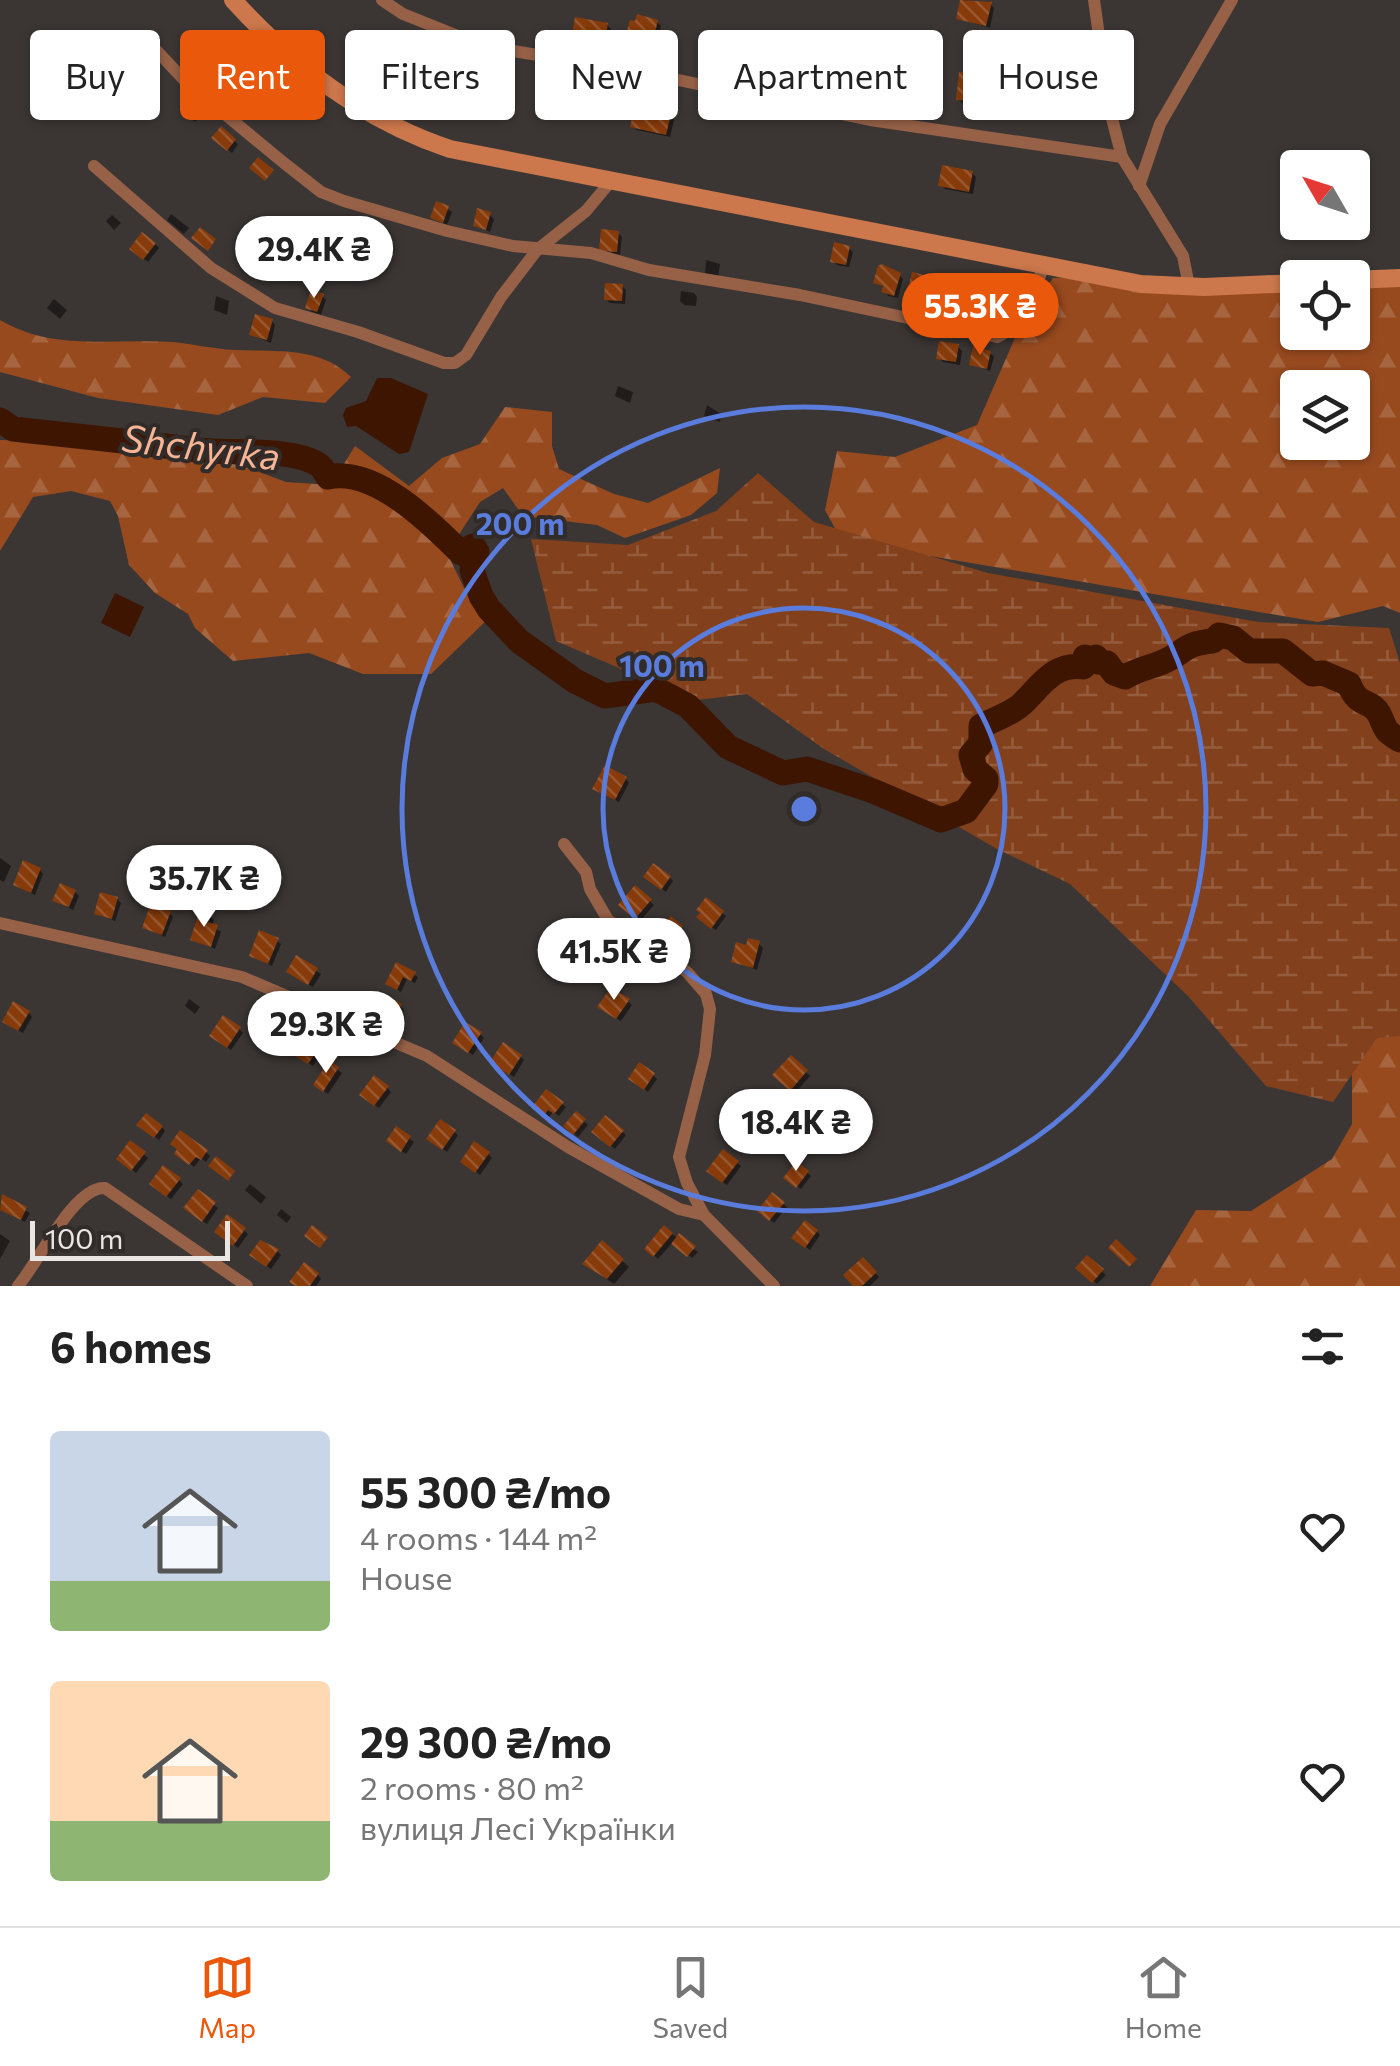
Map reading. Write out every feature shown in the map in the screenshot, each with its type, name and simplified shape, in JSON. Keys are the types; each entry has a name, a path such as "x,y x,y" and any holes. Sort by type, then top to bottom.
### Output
{"street":[{"path":"233,0 294,60 340,95 387,125 450,149 1141,284 1280,283"},
{"path":"382,0 419,22 483,46 635,71 870,120 1122,157"},
{"path":"1094,0 1106,91 1122,157 1183,256 1189,286"},
{"path":"1139,186 1160,124 1232,0"},
{"path":"160,54 198,92 321,192 448,232 536,250 591,253 649,270 800,295 997,337 1005,335 1016,321 1044,265"},
{"path":"94,166 211,268 275,308 444,363 455,363 466,355 501,296 536,250 586,211 612,180"},
{"path":"1370,279 1400,278"},
{"path":"564,844 586,872 590,890 608,920 687,972 706,994 710,1008 705,1055 679,1157 704,1215 774,1286"},
{"path":"0,923 242,977 328,1011 427,1056 568,1147 679,1209 704,1215"},
{"path":"18,1286 74,1207 94,1188 105,1188 247,1286"}],"green space":[{"path":"1053,278 1280,289 1280,350 1370,350 1370,285 1400,282 1400,613 1383,606 1318,622 842,541 825,510 837,451 895,457 977,425 1021,324"},
{"path":"0,320 20,330 63,340 173,342 311,355 351,377 325,403 263,397 218,415 98,398 0,372"},
{"path":"505,407 552,412 552,446 559,469 614,494 648,503 720,468 717,493 691,515 625,538 597,525 523,516 503,488 480,502 447,553 464,588 490,617 431,674 363,674 309,653 233,661 195,628 188,614 155,593 129,565 118,516 110,501 71,491 33,497 0,551 0,440 156,451 243,466 286,482 331,485 355,446 409,486 442,458 480,444"},
{"path":"758,473 814,522 988,573 1258,622 1389,628 1400,663 1400,1036 1377,1038 1333,1102 1266,1086 1188,996 1070,884 997,849 824,749 747,694 680,702 619,668 556,641 531,539 628,545 716,511"},
{"path":"1387,1028 1400,1031 1400,1286 1150,1286 1196,1210 1251,1211 1332,1159 1352,1124 1352,1062"}],"shaded area":[{"path":"377,378 391,378 428,394 409,452 399,454 356,426 347,427 343,415 346,408 366,401"},
{"path":"115,593 144,607 130,637 101,623"}],"building":[{"path":"960,0 992,2 986,26 956,19"},
{"path":"637,14 658,20 656,30 627,30 630,20 635,21"},
{"path":"575,17 608,23 607,30 573,30"},
{"path":"959,72 963,73 963,101 956,100"},
{"path":"632,120 670,120 666,135 630,127"},
{"path":"221,126 236,139 227,151 211,138"},
{"path":"258,157 274,170 265,181 249,168"},
{"path":"942,165 973,171 969,192 938,186"},
{"path":"436,201 449,206 443,223 430,218"},
{"path":"477,208 491,212 486,230 473,226"},
{"path":"200,227 216,239 208,251 191,238"},
{"path":"601,229 619,231 617,252 599,251"},
{"path":"142,232 156,243 143,260 129,249"},
{"path":"834,242 850,246 846,265 830,262"},
{"path":"882,264 901,273 894,296 881,292 883,286 873,283"},
{"path":"912,272 942,279 937,299 907,292"},
{"path":"605,283 623,284 622,301 604,300"},
{"path":"311,290 324,294 317,312 305,308"},
{"path":"255,314 273,319 267,340 249,335"},
{"path":"939,341 959,344 956,362 936,359"},
{"path":"973,346 991,351 987,369 969,365"},
{"path":"605,765 627,777 615,800 592,789"},
{"path":"23,860 41,868 31,893 13,885"},
{"path":"653,863 671,876 661,890 643,877"},
{"path":"60,883 76,890 69,907 52,901"},
{"path":"635,885 652,899 635,919 618,905"},
{"path":"100,892 118,897 112,919 94,914"},
{"path":"706,897 724,911 711,929 696,917 700,913 696,910"},
{"path":"151,903 171,911 162,935 142,928"},
{"path":"200,910 211,914 208,922 218,925 211,947 190,940"},
{"path":"671,916 683,926 666,947 654,937"},
{"path":"259,930 279,938 268,964 249,956"},
{"path":"748,938 760,941 753,968 731,962 736,942 746,945"},
{"path":"296,955 318,968 308,985 286,972"},
{"path":"396,962 416,972 411,981 403,977 397,990 385,984"},
{"path":"611,987 630,999 616,1019 597,1007"},
{"path":"386,995 402,1004 392,1021 376,1012"},
{"path":"13,1001 30,1011 18,1031 2,1022"},
{"path":"275,1014 292,1025 276,1048 260,1037"},
{"path":"223,1015 241,1027 227,1048 209,1036"},
{"path":"465,1022 482,1032 468,1053 452,1043"},
{"path":"305,1035 321,1045 308,1064 292,1054"},
{"path":"503,1042 522,1055 509,1075 490,1062"},
{"path":"791,1055 808,1070 790,1091 772,1075"},
{"path":"329,1060 339,1067 323,1092 313,1085"},
{"path":"639,1062 655,1073 644,1090 628,1079"},
{"path":"374,1075 389,1086 374,1106 359,1095"},
{"path":"546,1089 564,1102 554,1114 548,1110 544,1116 532,1107"},
{"path":"576,1111 586,1119 573,1135 563,1126"},
{"path":"146,1113 163,1126 154,1138 136,1125"},
{"path":"605,1115 624,1130 610,1147 591,1132"},
{"path":"440,1119 456,1130 442,1150 426,1139"},
{"path":"396,1126 411,1136 401,1152 386,1141"},
{"path":"180,1130 208,1150 201,1160 196,1157 189,1165 174,1154 177,1149 170,1144"},
{"path":"130,1140 146,1152 131,1171 116,1159"},
{"path":"474,1141 490,1152 475,1173 460,1162"},
{"path":"723,1149 739,1161 722,1183 706,1171"},
{"path":"216,1156 235,1171 228,1181 208,1166"},
{"path":"796,1161 809,1171 796,1188 783,1178"},
{"path":"163,1165 181,1178 166,1197 149,1184"},
{"path":"198,1189 216,1202 202,1222 183,1208"},
{"path":"772,1192 785,1202 769,1221 757,1211"},
{"path":"2,1194 27,1207 21,1220 0,1210"},
{"path":"227,1214 246,1228 233,1246 214,1232"},
{"path":"805,1220 818,1230 805,1248 791,1238"},
{"path":"312,1225 328,1237 320,1248 304,1236"},
{"path":"664,1225 673,1233 653,1257 644,1249"},
{"path":"679,1233 696,1246 687,1257 671,1244"},
{"path":"1116,1239 1137,1259 1129,1267 1108,1248"},
{"path":"260,1240 279,1249 266,1267 249,1255"},
{"path":"602,1240 624,1259 607,1279 582,1264"},
{"path":"1087,1255 1104,1269 1092,1283 1075,1268"},
{"path":"863,1257 877,1272 862,1286 853,1286 843,1275"},
{"path":"304,1262 319,1273 310,1286 295,1286 289,1282"}],"waterway":[{"name":"Shchyrka","path":"0,420 13,429 198,450 294,456 319,465 328,477 364,480 401,500 461,553 473,546 477,552 472,570 489,609 519,641 575,681 605,696 656,689 688,706 728,747 783,773 807,769 941,820 966,811 986,784 971,755 981,743 981,726 1020,706 1057,672 1083,667 1085,657 1096,657 1125,677 1189,646 1213,641 1219,635 1233,638 1249,651 1283,651 1312,674 1323,673 1349,684 1356,697 1376,709 1388,732 1400,740"}]}
